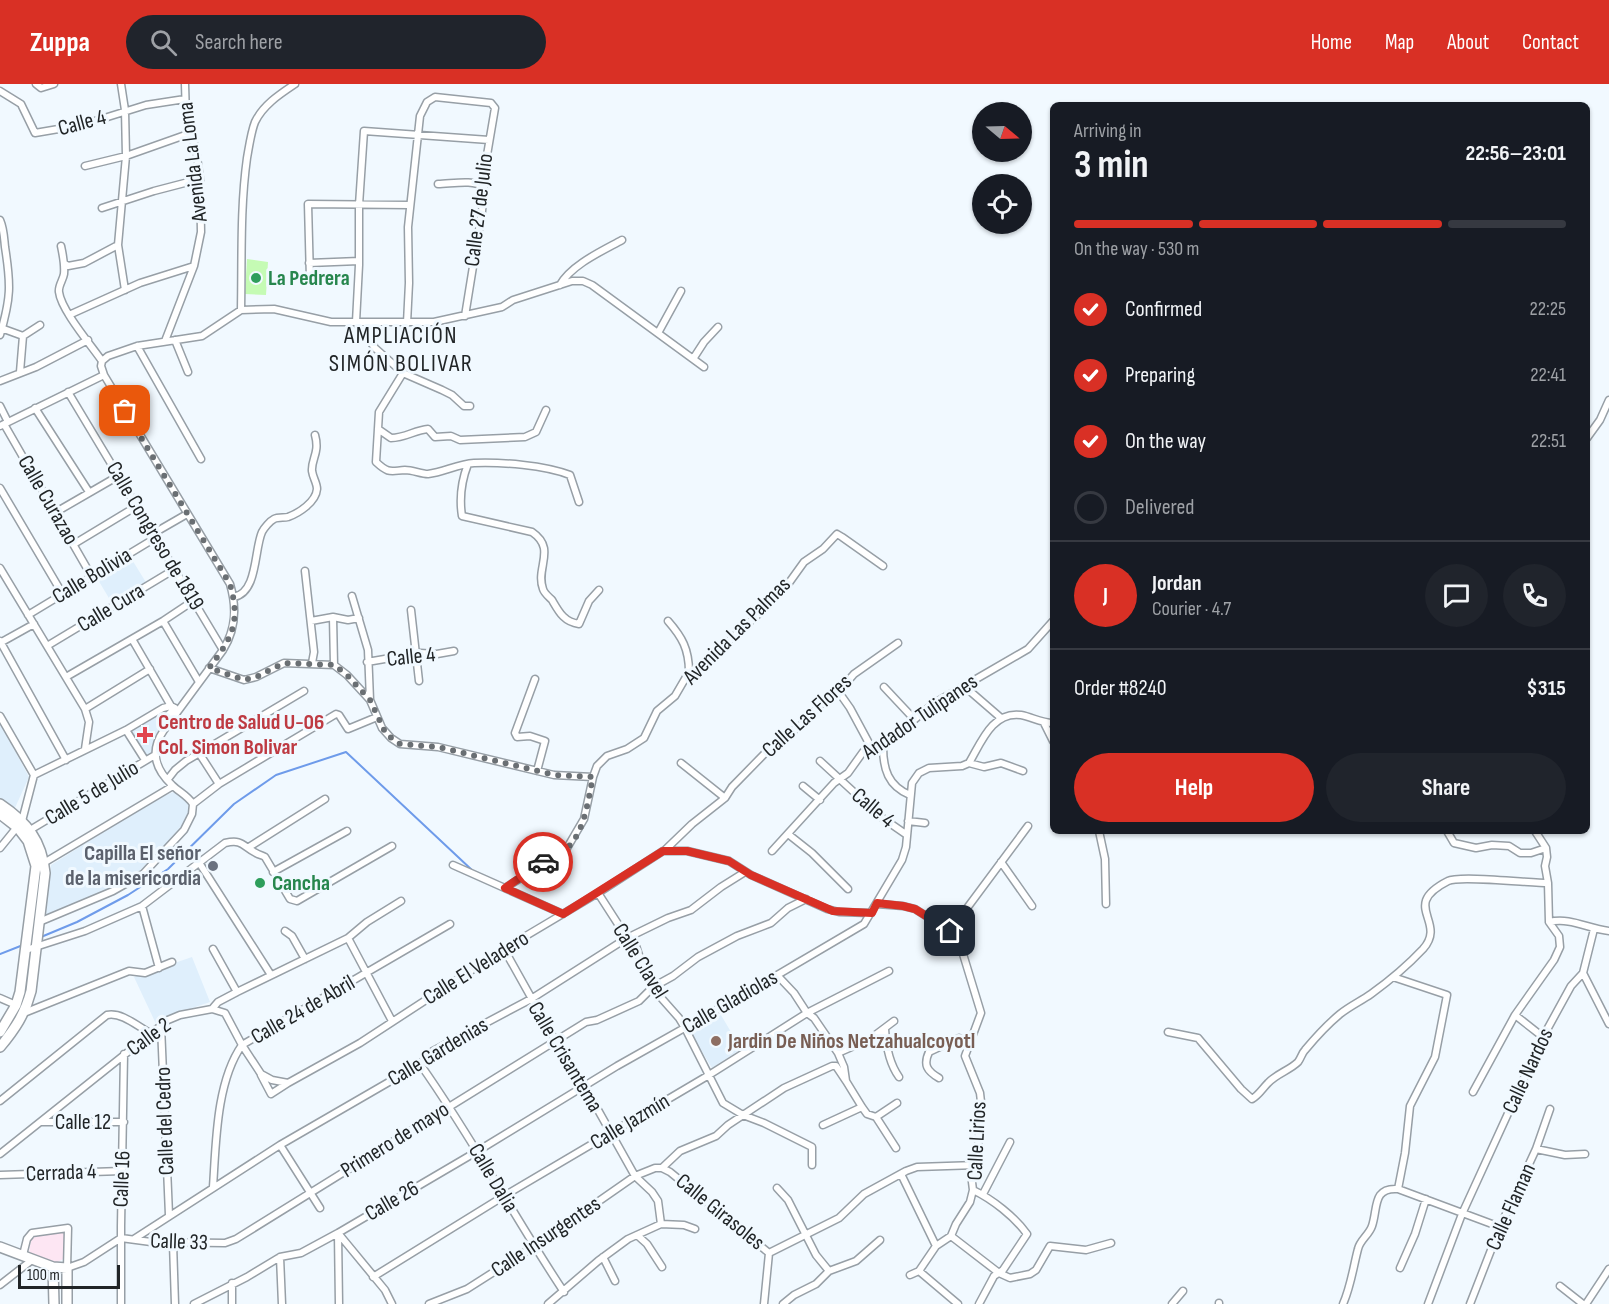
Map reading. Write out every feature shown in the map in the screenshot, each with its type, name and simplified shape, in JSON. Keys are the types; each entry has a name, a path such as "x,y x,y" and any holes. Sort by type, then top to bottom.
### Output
{"main road":[{"path":"0,804 20,824 45,873 40,922 16,1005 0,1032"},
{"path":"0,814 30,830 43,855 30,925 31,991 19,1024 0,1047"},
{"path":"0,1246 54,1267 67,1268 68,1304"},
{"path":"54,1267 54,1304"}],"street":[{"path":"38,86 54,84"},
{"path":"121,84 125,110 126,156 118,245 125,290"},
{"name":"Avenida La Loma","path":"165,341 194,266 201,232 200,179 196,150 186,116 184,84"},
{"path":"241,310 244,180 249,147 255,122 267,105 295,84"},
{"name":"Calle 4","path":"0,91 21,104 35,133 69,129 75,124 82,125 125,110 185,99"},
{"name":"Calle 27 de Julio","path":"417,136 420,116 427,102 435,97 494,105 482,211 465,316"},
{"path":"470,406 464,406 452,395 403,373 375,348 356,322 359,205 364,132 489,140"},
{"path":"85,166 126,156 191,133"},
{"path":"407,323 410,283 408,227 417,136"},
{"path":"102,208 200,179"},
{"path":"438,184 475,183 483,187"},
{"path":"310,279 308,204 410,205"},
{"path":"0,220 4,231 10,292 1,330 23,336 40,325"},
{"path":"560,285 574,268 622,240"},
{"path":"65,264 68,266 84,263 118,245"},
{"path":"30,925 113,891 143,874 183,830 192,814 193,804 181,790 173,786 158,765 154,755 158,739 175,708 199,682 223,650 231,637 234,624 234,597 230,584 104,375 102,360 69,315 59,293 65,264 62,246"},
{"path":"309,263 359,261"},
{"path":"69,315 140,283 194,266"},
{"path":"102,360 137,346 202,336 241,310 273,309 331,322 434,322 502,307 513,300 572,281 583,281 592,285 704,367"},
{"path":"658,333 681,291"},
{"path":"693,359 718,327"},
{"path":"20,372 23,336"},
{"path":"0,381 36,367 88,340"},
{"path":"175,340 188,372"},
{"path":"137,346 201,459"},
{"path":"403,373 379,412 376,462 390,472 406,470 427,474 468,464 519,466 561,471 570,475 579,502"},
{"path":"0,406 4,424 104,375"},
{"name":"Calle Congreso de 1819","path":"68,392 223,650"},
{"path":"1590,434 1600,420 1609,400"},
{"path":"35,408 89,492"},
{"path":"378,429 391,438 403,437 420,429 428,429 435,437 451,436 460,440 525,437 536,432 546,410"},
{"name":"Calle Curazao","path":"4,424 92,577"},
{"path":"234,597 240,596 248,586 256,562 262,531 272,519 289,517 313,500 317,486 312,471 318,445 315,435"},
{"path":"468,464 461,489 462,516 532,532 541,538 545,560 543,589 560,615 579,624 588,601 600,590"},
{"path":"56,512 120,476"},
{"path":"0,488 62,593"},
{"path":"74,544 137,506"},
{"name":"Calle Bolivia","path":"28,615 92,577 187,514"},
{"name":"Avenida Las Palmas","path":"593,777 597,766 607,756 627,749 644,738 657,711 675,696 689,672 699,668 764,609 786,587 804,562 823,549 837,534 883,566"},
{"path":"0,568 85,709 89,722 85,749"},
{"name":"Calle Cura","path":"47,646 175,569"},
{"path":"305,570 314,652 312,663"},
{"path":"352,596 368,650 370,700 386,734 400,744 438,747 537,771 573,777 593,777 584,819 572,842 567,848 505,888"},
{"path":"66,678 194,601"},
{"path":"411,610 419,681"},
{"path":"310,621 333,617 348,620 358,618"},
{"path":"333,617 334,665"},
{"path":"163,621 199,682"},
{"path":"668,621 682,638 689,662 689,672"},
{"name":"Calle Bolivia","path":"0,642 34,624"},
{"name":"Andador Tulipanes","path":"772,851 848,773 863,752 871,747 883,746 933,704 1028,649 1050,624"},
{"path":"132,639 175,708"},
{"path":"0,642 66,760"},
{"name":"Calle Las Flores","path":"725,798 732,787 774,744 800,726 854,674 898,643"},
{"name":"Calle 4","path":"367,662 454,651"},
{"path":"209,668 244,680 256,677 284,663 334,665 347,675 370,700"},
{"path":"85,709 150,669"},
{"path":"535,679 515,736 530,736 545,741 537,771"},
{"path":"964,686 1001,717"},
{"path":"884,687 914,720"},
{"path":"168,779 175,770 199,753 304,691"},
{"path":"838,691 871,747"},
{"path":"34,775 126,730 164,708 175,708"},
{"path":"193,804 219,784 338,714 348,729 377,717"},
{"path":"969,763 980,740 1001,717 1019,715 1050,723"},
{"path":"0,716 34,775 20,824"},
{"path":"1044,723 1050,735"},
{"path":"126,730 145,760"},
{"path":"883,746 883,759 889,778 898,790 910,795"},
{"path":"199,753 219,784"},
{"name":"Calle 5 de Julio","path":"30,830 154,755"},
{"name":"Calle 4","path":"820,761 881,818 907,835"},
{"path":"681,763 725,798"},
{"path":"663,851 706,854 729,861 745,872 833,911 872,913 902,860 912,783 919,773 929,768 962,766 969,763 984,767 1001,763 1023,771"},
{"path":"40,865 173,786"},
{"path":"803,786 820,800"},
{"name":"Calle El Veladero","path":"261,1074 271,1094 327,1063 504,949 663,851 725,798"},
{"path":"249,847 325,800"},
{"path":"908,820 925,824"},
{"name":"Calle 5 de Julio","path":"0,848 20,824"},
{"path":"877,903 915,909 950,931 1028,826"},
{"path":"273,872 347,831"},
{"path":"788,834 812,853 848,889"},
{"path":"1100,834 1105,859 1106,904"},
{"path":"1449,834 1454,843 1476,848 1501,844 1520,853 1531,853 1546,848"},
{"path":"1473,1092 1515,1015 1554,960 1560,947 1559,936 1550,922 1545,866 1546,848 1537,834"},
{"path":"31,949 85,931 142,906 225,843 234,841 265,857 293,901 297,901 392,846"},
{"path":"1001,862 1032,906"},
{"path":"200,864 271,975"},
{"path":"453,865 563,914"},
{"name":"Calle Gardenias","path":"133,1240 280,1145 420,1064 433,1051 531,999 627,938 690,910 745,872"},
{"path":"1168,1032 1198,1038 1252,1099 1268,1082 1297,1062 1304,1051 1338,1016 1393,977 1424,948 1428,941 1430,921 1425,902 1427,894 1450,879 1548,883"},
{"name":"Calle Clavel","path":"598,893 627,938 636,946 645,974 653,987 685,1028 723,1103 743,1115 812,1147 812,1165"},
{"path":"555,1042 586,1022 597,1020 639,1001 653,987 673,976 698,957 737,936 771,923 788,908 806,899"},
{"name":"Calle 2","path":"0,1154 168,1020 212,1010 218,1002 348,938 367,922 401,901"},
{"path":"142,906 159,968"},
{"name":"Calle Gladiolas","path":"584,1085 864,924 872,913"},
{"name":"Calle Lirios","path":"961,917 965,962 981,1013 965,1056 980,1093 981,1102 973,1190 983,1194 1022,1226 1027,1234 999,1273"},
{"path":"1550,922 1569,920 1594,930 1609,931"},
{"name":"Calle 24 de Abril","path":"213,1187 222,1099 232,1063 242,1046 450,924"},
{"name":"Calle Nardos","path":"1428,1304 1462,1214 1544,1037 1570,987 1583,973 1594,930"},
{"path":"285,931 292,936 305,959"},
{"path":"348,938 392,1021"},
{"path":"213,949 237,992"},
{"name":"Calle Crisantema","path":"504,949 555,1042 584,1085 635,1176 658,1201 661,1224"},
{"path":"24,1013 129,971 145,973 172,962"},
{"name":"Calle Jazmín","path":"373,1277 504,1196 709,1075 807,1013 889,971"},
{"path":"1583,973 1609,1023"},
{"path":"777,975 794,993 807,1013 814,1018 838,1053 844,1067 846,1081"},
{"path":"1393,977 1447,995 1435,1057 1410,1106 1398,1190"},
{"path":"0,998 16,1005"},
{"path":"212,1010 225,1013 242,1046 261,1074 272,1080 288,1083"},
{"path":"0,1101 107,1015 120,1016 150,1033"},
{"path":"1515,1015 1544,1037"},
{"path":"838,1053 870,1039 894,1021"},
{"name":"Calle del Cedro","path":"161,1026 169,1215"},
{"path":"885,1029 889,1056 899,1077"},
{"path":"939,1078 928,1071 926,1065 930,1052 954,1039 962,1038 969,1042"},
{"name":"Primero de mayo","path":"236,1239 555,1042"},
{"name":"Calle 16","path":"122,1304 124,1054"},
{"name":"Calle Dalia","path":"420,1064 450,1106 534,1247 564,1292"},
{"path":"662,1168 680,1151 716,1136 784,1088 832,1066 836,1066 867,1114 876,1117 896,1148"},
{"name":"Calle 26","path":"194,1304 280,1257 301,1253 338,1233 584,1085"},
{"path":"876,1117 897,1103"},
{"path":"823,1125 862,1107"},
{"name":"Calle Flaman","path":"1470,1304 1500,1227 1536,1149 1550,1109"},
{"name":"Calle 12","path":"41,1122 124,1122"},
{"path":"983,1194 1010,1142"},
{"path":"280,1145 320,1208"},
{"path":"1536,1149 1565,1155 1585,1154"},
{"path":"936,1246 901,1174 917,1167 977,1165"},
{"name":"Calle Insurgentes","path":"429,1304 467,1289 534,1247 635,1176 655,1168 662,1168"},
{"name":"Calle Girasoles","path":"662,1168 670,1172 769,1253 839,1218 864,1194 901,1174"},
{"name":"Cerrada 4","path":"0,1174 122,1171"},
{"path":"777,1188 788,1200 816,1255 829,1271"},
{"path":"910,1275 919,1271 936,1246 951,1236 970,1202 973,1190"},
{"path":"1343,1304 1358,1248 1372,1226 1379,1196 1387,1190 1398,1190 1426,1199 1500,1227"},
{"path":"1400,1268 1415,1234 1426,1199"},
{"path":"548,1304 628,1239 661,1224 684,1225 695,1229"},
{"path":"0,1286 27,1258 27,1239 32,1233 68,1228 67,1268 84,1262 121,1238"},
{"path":"338,1233 385,1290 392,1304"},
{"path":"338,1233 339,1304"},
{"path":"636,1235 647,1244 662,1267"},
{"path":"951,1236 999,1273 1010,1278 1030,1274 1036,1269 1050,1246 1086,1250 1111,1243"},
{"name":"Calle 33","path":"121,1238 173,1243 225,1243 236,1239"},
{"path":"783,1304 794,1295 816,1284 829,1271 856,1261 880,1239"},
{"path":"173,1243 175,1304"},
{"path":"764,1304 769,1253"},
{"path":"280,1257 282,1304"},
{"path":"603,1257 615,1281"},
{"path":"1560,1286 1585,1304 1609,1269"},
{"path":"919,1271 958,1304"},
{"path":"979,1304 994,1276 999,1273"},
{"path":"232,1283 232,1304"},
{"path":"1172,1304 1183,1291"}],"shaded area":[{"path":"131,558 147,584 113,605 97,578"},
{"name":"Centro de Salud U-06 Col. Simon Bolivar","path":"162,712 165,718 154,754 146,759 129,732"},
{"path":"0,723 29,777 14,810 0,800"},
{"path":"174,792 185,798 190,809 185,822 165,846 137,873 121,884 46,916 51,865 156,799"},
{"path":"192,957 210,1002 166,1017 157,1026 134,977"},
{"name":"Jardin De Niños Netzahualcoyotl","path":"721,1015 741,1049 712,1068 690,1032"},
{"path":"66,1232 65,1258 52,1265 29,1253 31,1239 35,1235"}],"green space":[{"name":"La Pedrera","path":"247,259 268,262 266,295 245,294"}],"waterway":[{"path":"41,937 77,922 128,895 168,869 234,804 276,775 346,752 473,871"},
{"path":"0,954 23,945"}],"way so far":[{"path":"125,411 230,584 234,597 234,624 231,637 209,668 244,680 256,677 284,663 334,665 347,675 370,700 386,734 400,744 438,747 555,775 593,777 584,819 572,842 567,848 543,862"}],"place":[{"name":"La Pedrera","path":"256,278"},
{"name":"Centro de Salud U-06 Col. Simon Bolivar","path":"145,735"},
{"name":"Capilla El señor de la misericordia","path":"213,866"},
{"name":"Cancha","path":"260,883"},
{"name":"Jardin De Niños Netzahualcoyotl","path":"716,1041"}],"district":[{"name":"AMPLIACIÓN SIMÓN BOLIVAR","path":"401,349"}],"route":[{"path":"543,862 505,888 563,914 663,851 687,851 729,861 751,875 833,911 872,913 877,903 903,906 915,909 950,931"}]}
